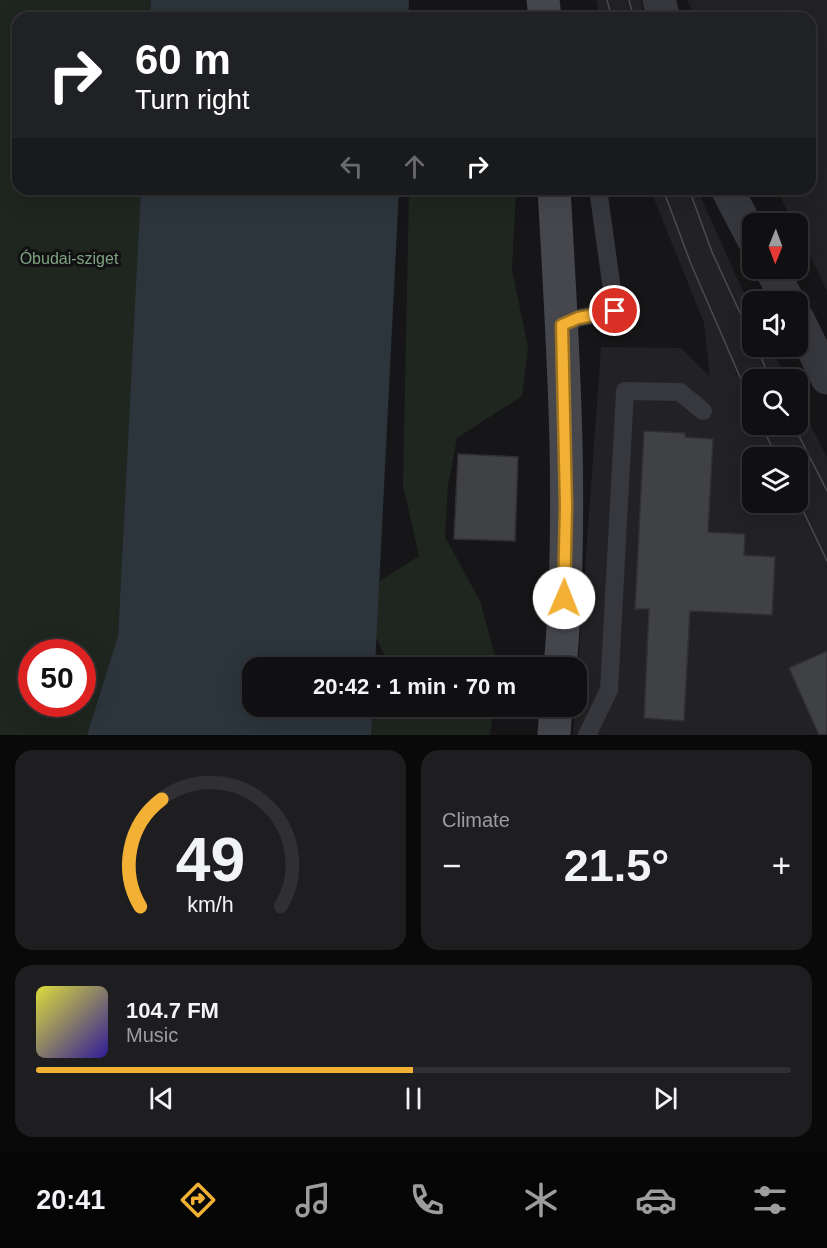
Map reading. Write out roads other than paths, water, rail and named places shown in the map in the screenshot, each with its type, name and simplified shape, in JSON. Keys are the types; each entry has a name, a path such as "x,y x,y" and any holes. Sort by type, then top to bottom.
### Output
{"main road":[{"path":"554,195 562,325 566,505 564,621 561,657"},
{"path":"554,735 555,717"}],"street":[{"path":"730,195 742,218"},
{"path":"808,339 827,378"}],"lane":[{"path":"562,325 578,318 615,311 599,195"},
{"path":"587,735 609,690 625,391 680,392 703,411"}],"tram line":[{"path":"607,0 610,12"},
{"path":"629,0 632,12"},
{"path":"665,195 691,264 742,382"},
{"path":"691,195 712,252 742,317"},
{"path":"761,357 766,369"},
{"path":"766,435 772,447"},
{"path":"799,435 827,491"},
{"path":"804,513 827,561"}],"park label":[{"name":"Óbudai-sziget","path":"69,258"}]}
